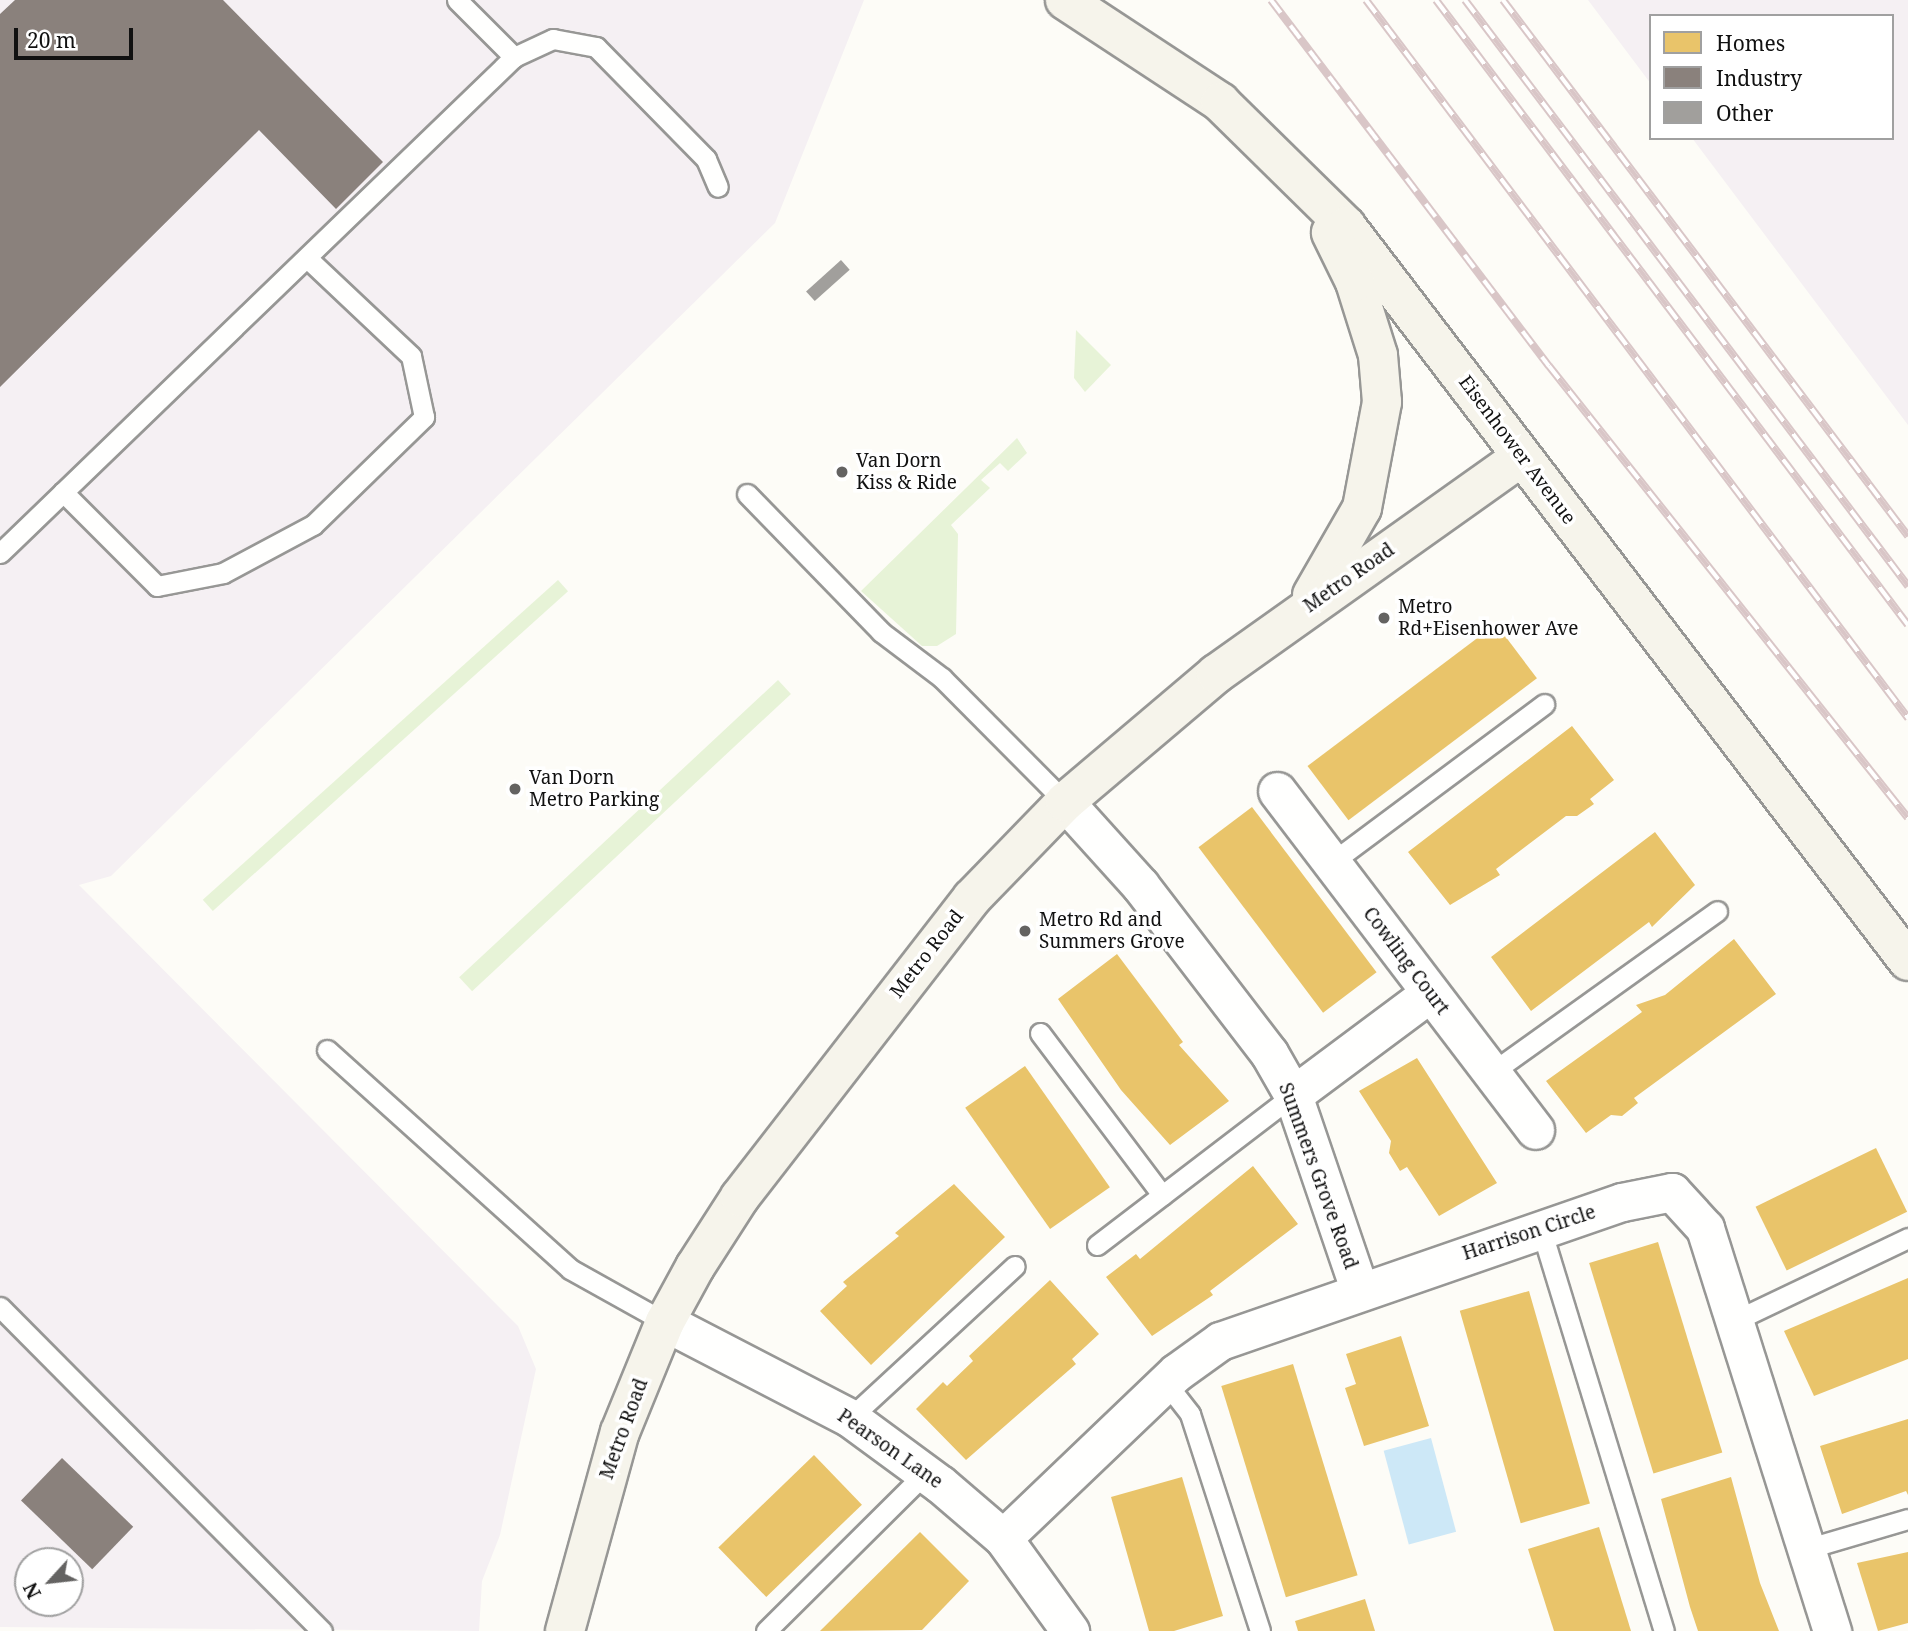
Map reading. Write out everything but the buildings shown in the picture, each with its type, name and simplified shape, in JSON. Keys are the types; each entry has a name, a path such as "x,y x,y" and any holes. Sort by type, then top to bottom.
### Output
{"main road":[{"name":"Eisenhower Avenue","path":"1065,0 1220,102 1306,180 1908,961"},
{"path":"1301,612 1362,508 1382,402 1378,355 1355,282 1306,180"},
{"name":"Metro Road","path":"565,1631 620,1432 665,1322 740,1197 972,898 1065,802 1301,612 1521,457"}],"street":[{"name":"Cowling Court","path":"1277,791 1535,1130"},
{"name":"Summers Grove Road","path":"1065,802 1140,885 1269,1053 1293,1095 1359,1289"},
{"path":"1293,1095 1430,993"},
{"name":"Harrison Circle","path":"1003,1538 1166,1383 1220,1341 1359,1289 1541,1229 1672,1192 1689,1203 1705,1228 1832,1631"},
{"name":"Pearson Lane","path":"665,1322 850,1418 925,1473 1003,1538 1070,1631"}],"lane":[{"path":"457,0 514,57"},
{"path":"0,553 514,57 553,38 596,47 706,159 718,187"},
{"path":"63,492 157,586 223,573 313,525 424,416 411,356 307,258"},
{"path":"747,494 881,632 942,678 1065,802"},
{"path":"1331,863 1544,704"},
{"path":"1491,1073 1717,911"},
{"path":"1040,1033 1162,1195"},
{"path":"327,1050 570,1269 665,1322"},
{"path":"1097,1245 1293,1095"},
{"path":"1541,1229 1664,1631"},
{"path":"1734,1321 1908,1238"},
{"path":"850,1418 1015,1266"},
{"path":"0,1307 323,1631"},
{"path":"1166,1383 1190,1414 1260,1631"},
{"path":"766,1631 925,1473"},
{"path":"1807,1549 1908,1519"}],"shaded area":[{"path":"0,0 864,0 775,223 111,876 79,885 518,1326 536,1369 500,1535 482,1581 479,1631 0,1627"},
{"path":"1588,0 1908,0 1908,425 1694,140 1894,140 1894,14 1649,14 1649,81"}],"green space":[{"path":"1076,330 1111,365 1085,392 1074,378"},
{"path":"1017,438 1027,453 1008,471 1000,463 981,480 990,488 951,525 958,534 956,634 937,646 922,646 861,591"},
{"path":"558,580 568,591 213,911 203,900"},
{"path":"778,680 791,694 472,991 459,977"}],"water":[{"path":"1431,1438 1456,1532 1409,1544 1384,1451"}],"railway":[{"path":"1271,0 1549,366 1908,818"},
{"path":"1366,0 1908,718"},
{"path":"1436,0 1908,625"},
{"path":"1465,0 1908,586"},
{"path":"1503,0 1908,536"}],"place":[{"name":"Van Dorn Kiss & Ride","path":"842,472"},
{"name":"Metro Rd+Eisenhower Ave","path":"1384,618"},
{"name":"Van Dorn Metro Parking","path":"515,789"},
{"name":"Metro Rd and Summers Grove","path":"1025,931"}]}
